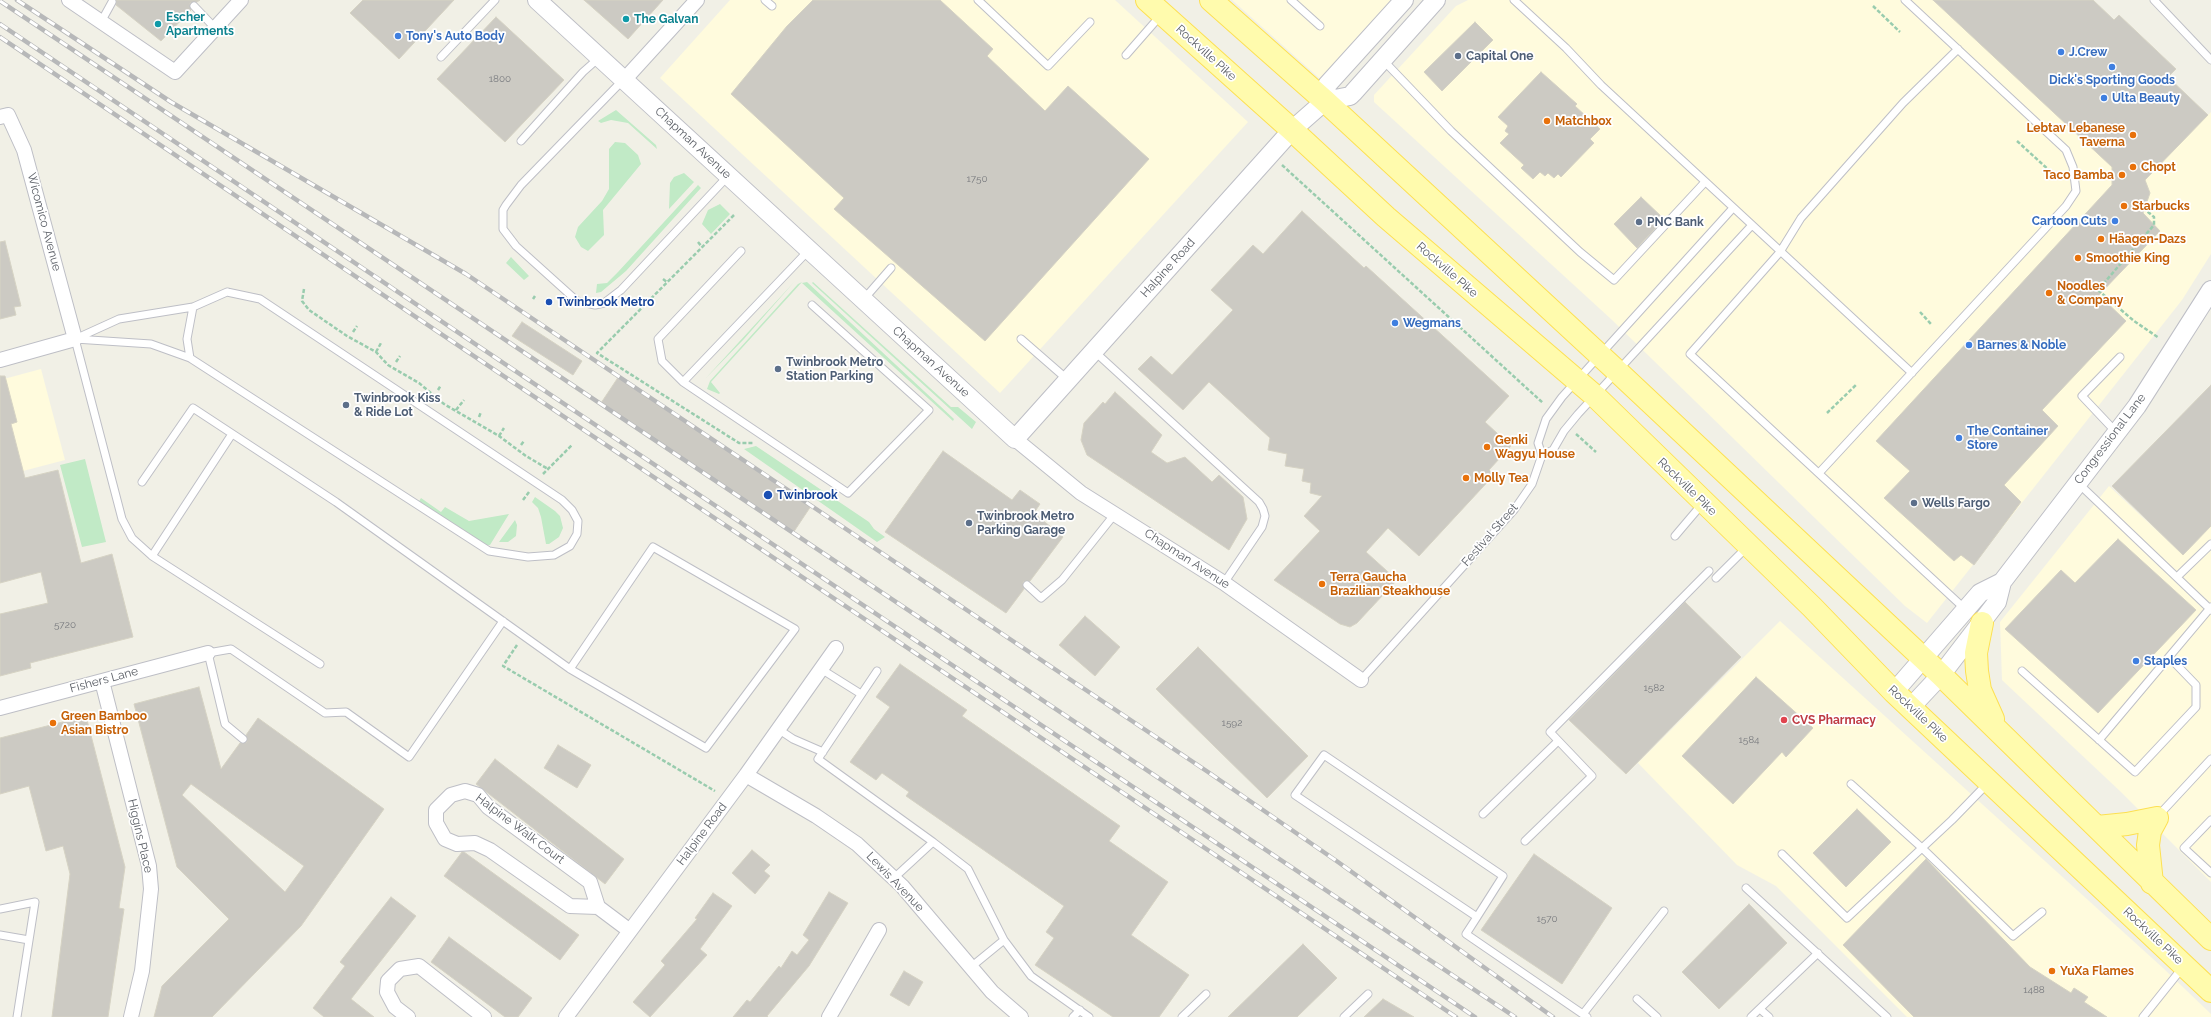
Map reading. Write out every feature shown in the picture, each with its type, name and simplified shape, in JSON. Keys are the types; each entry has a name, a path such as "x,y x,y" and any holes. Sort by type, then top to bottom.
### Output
{"main road":[{"path":"1211,0 1325,101 1600,355 1924,659 2211,939"},
{"name":"Rockville Pike","path":"1155,7 1386,217 1595,396 1812,607 1894,692 2211,991"},
{"path":"1974,617 1977,671 1980,690 2000,733"},
{"path":"2097,827 2127,824 2157,818"},
{"path":"2152,883 2148,846 2150,831 2157,818"}],"street":[{"path":"69,0 175,72 241,0"},
{"name":"Chapman Avenue","path":"537,0 625,79 728,176 1015,438 1081,493 1114,515 1146,532 1224,583 1361,680"},
{"path":"625,79 697,0"},
{"path":"1325,101 1327,85 1404,0"},
{"name":"Halpine Road","path":"1015,438 1292,130 1325,101 1350,96 1436,0"},
{"name":"Wicomico Avenue","path":"0,117 8,116 24,150 75,339"},
{"name":"Congressional Lane","path":"1894,692 1924,659 1974,617 1997,602 2002,582 2077,482 2137,406 2211,290"},
{"path":"0,360 75,339"},
{"name":"Congressional Lane","path":"1911,707 1941,675 1974,617"},
{"name":"Halpine Road","path":"566,1017 746,775 836,648"},
{"name":"Fishers Lane","path":"0,708 208,653"},
{"name":"Higgins Place","path":"102,680 149,866 151,888 142,971 131,1017"},
{"name":"Lewis Avenue","path":"746,775 816,816 857,844 894,878 992,992 1021,1017"},
{"name":"Halpine Walk Court","path":"465,791 478,795 488,807 590,882 598,907 570,906 490,850 475,843 457,844 445,839 436,823 436,810 451,795 465,791"},
{"path":"598,907 630,932"},
{"path":"831,1016 880,930"},
{"path":"408,1017 395,1007 392,1002 387,992 388,981 400,969 419,966 484,1017"}],"lane":[{"path":"441,57 496,0"},
{"path":"765,0 772,6"},
{"path":"978,0 1048,66 1090,22"},
{"path":"1291,0 1320,26"},
{"path":"1514,0 1566,48 1601,85 1912,373"},
{"path":"1819,473 2066,206 2076,191 2074,167 2066,150 1905,0"},
{"path":"2154,0 2211,60"},
{"path":"101,22 112,2"},
{"path":"194,6 215,28"},
{"path":"1126,55 1155,7"},
{"path":"1958,49 1903,103 1801,218 1780,252 1690,354 1974,617"},
{"path":"521,141 583,72 600,57"},
{"path":"1383,59 1451,131 1580,252 1614,280 1705,182"},
{"path":"625,79 521,185 506,205 503,210 503,228 516,246 577,301 589,304 604,304 621,290 728,176"},
{"name":"Festival Street","path":"1361,680 1514,510 1532,484 1542,454 1538,443 1546,419 1576,380 1733,208"},
{"path":"1542,454 1552,450 1568,426 1752,225"},
{"path":"683,382 809,250"},
{"path":"741,251 658,339 662,361 683,382 848,493 929,410 812,305"},
{"path":"863,300 891,268"},
{"path":"227,292 260,299 562,500 572,510 578,521 576,534 570,546 554,555 528,557 489,551 190,358 151,344 75,339 119,318 193,307 227,292"},
{"path":"190,358 187,339 193,307"},
{"path":"1021,338 1068,380"},
{"path":"75,339 122,519 132,538 152,556 320,664"},
{"path":"1094,350 1259,502 1263,509 1265,516 1262,528 1224,583"},
{"path":"2116,432 2082,396 2120,357"},
{"path":"142,482 193,408 346,509 570,669 706,748 795,629 653,547 570,669"},
{"path":"152,556 232,434"},
{"path":"2077,482 2211,608 2099,740"},
{"path":"1675,536 1704,503"},
{"path":"1028,585 1041,598 1062,580 1114,515"},
{"path":"2177,577 2211,544"},
{"path":"1716,578 1748,545"},
{"path":"1525,841 1592,776 1550,732 1709,571"},
{"path":"243,738 225,724 208,653 231,649 326,713 346,712 409,757 503,621"},
{"path":"2022,671 2135,772 2196,707 2196,685 2169,657"},
{"path":"821,669 861,694"},
{"path":"877,671 818,759 968,869 1004,940 1031,976 1089,1017"},
{"path":"778,729 793,739 823,752"},
{"path":"1483,814 1558,741"},
{"path":"1477,917 1295,795 1324,755 1503,876 1477,917 1466,934 1585,1016 1664,911"},
{"path":"2157,818 2211,759"},
{"path":"1782,854 1848,918 1952,820 1989,781"},
{"path":"1851,784 1922,848 2013,936 2042,912"},
{"path":"2211,820 2184,848 2211,873"},
{"path":"894,878 933,842"},
{"path":"1746,888 1887,1017"},
{"path":"0,909 35,902 17,1017"},
{"path":"0,935 29,940"},
{"path":"971,967 1004,940"},
{"path":"1751,1017 1818,953"},
{"path":"2143,1017 2184,966"},
{"path":"1182,1017 1206,994"},
{"path":"1344,1017 1368,994"},
{"path":"1637,998 1657,1017"},
{"path":"1760,1009 1769,1017"},
{"path":"1073,1017 1080,1010"}],"path":[{"path":"1874,6 1900,32"},
{"path":"2017,140 2051,172"},
{"path":"1271,154 1552,411"},
{"path":"2075,178 2082,176 2112,178"},
{"path":"2144,208 2154,217 2154,225 2098,290 2134,321 2158,338"},
{"path":"734,215 597,353 739,443 754,442"},
{"path":"698,242 702,247"},
{"path":"663,279 667,282"},
{"path":"304,289 302,301 310,310 346,336 376,352 393,369 419,383 444,404 499,436 526,456 548,469 572,445"},
{"path":"1920,312 1931,324"},
{"path":"353,332 357,326"},
{"path":"376,352 381,343"},
{"path":"396,362 400,356"},
{"path":"1827,413 1857,384"},
{"path":"438,390 441,385"},
{"path":"456,410 464,400"},
{"path":"479,416 481,412"},
{"path":"1568,426 1596,452"},
{"path":"499,436 504,428"},
{"path":"521,446 524,441"},
{"path":"523,500 530,490"},
{"path":"518,643 503,666 719,793"}],"shaded area":[{"path":"730,0 1115,0 1248,122 1000,393 660,78"},
{"path":"1232,0 1404,0 1327,85"},
{"path":"1468,0 2093,0 2114,20 2119,15 2176,69 2168,77 2208,115 2211,112 2211,254 2182,300 1927,623 1905,606 1611,319 1374,102 1374,95 1456,6"},
{"path":"41,369 65,460 0,477 0,380"},
{"path":"2109,486 2183,555 2211,526 2211,882 2122,793 2002,680 2000,622"},
{"path":"1780,621 2163,968 2211,1014 2211,1017 1907,1017 1776,886 1737,865 1638,763"}],"green space":[{"path":"616,110 656,145 657,149 628,123 611,120 601,123 598,121"},
{"path":"615,142 625,143 638,155 641,164 603,210 604,235 588,251 581,247 575,237 578,227 602,201 609,189 609,149"},
{"path":"684,173 694,182 669,209 670,183 674,177"},
{"path":"698,185 701,188 626,271 601,292 596,293 597,284 607,283"},
{"path":"720,204 730,214 711,234 702,224 708,210"},
{"path":"511,257 529,276 524,280 506,263"},
{"path":"795,281 744,339 705,379"},
{"path":"802,282 711,382 720,393 719,394 707,389 710,381 798,284"},
{"path":"807,282 954,419 953,421 802,283"},
{"path":"813,282 951,407 958,407 976,422 972,429 812,283"},
{"path":"756,446 869,522 874,529 885,537 877,542 744,449"},
{"path":"85,459 106,542 82,547 60,465"},
{"path":"535,497 560,516 563,528 559,537 549,544 546,544 538,508 532,502"},
{"path":"421,498 441,512 445,507 469,521 509,514 490,545 486,545 418,503"},
{"path":"515,520 517,525 516,536 508,542 499,542"}],"building":[{"name":"Escher Apartments","path":"116,0 200,0 190,3 191,10 161,41 116,5"},
{"name":"Tony's Auto Body","path":"363,0 454,0 399,59 350,13"},
{"name":"The Galvan","path":"584,0 663,0 628,39"},
{"path":"813,0 940,0 993,49 987,56 1045,111 1068,86 1149,159 985,341 834,209 844,198 731,94 787,26"},
{"path":"1933,0 2093,0 2114,20 2119,15 2176,69 2168,77 2208,115 2145,180 2150,193 2143,213 2160,231 2099,295 2126,321 2042,410 2058,426 2004,485 2021,502 1974,565 1961,555 1954,561 1884,498 1910,471 1876,441 2112,185 2112,167"},
{"path":"496,17 564,80 505,142 437,79"},
{"name":"Capital One","path":"1475,22 1493,40 1442,91 1424,72"},
{"name":"Matchbox","path":"1541,72 1577,104 1575,106 1600,129 1590,139 1594,143 1561,177 1558,174 1554,178 1548,173 1545,176 1540,172 1533,179 1521,168 1524,165 1500,143 1509,134 1505,131 1508,126 1498,117"},
{"name":"PNC Bank","path":"1641,197 1664,219 1637,248 1614,224"},
{"path":"1302,211 1364,268 1366,266 1509,396 1485,422 1511,446 1489,470 1494,475 1419,556 1388,528 1366,552 1397,580 1357,623 1350,627 1340,624 1274,580 1320,531 1304,516 1322,496 1310,493 1311,483 1302,481 1304,469 1285,466 1287,454 1268,450 1270,438 1209,382 1183,410 1138,369 1151,356 1172,375 1233,310 1211,290 1253,245 1263,254"},
{"path":"5,241 21,306 14,307 16,315 0,319 0,242"},
{"path":"522,322 582,361 573,375 512,336"},
{"path":"0,376 5,376 17,422 11,424 25,478 58,470 81,563 112,554 133,637 30,663 31,668 0,676 0,614 48,603 41,572 0,583"},
{"path":"619,376 811,506 793,533 601,403"},
{"path":"2211,385 2211,526 2183,555 2112,486"},
{"path":"1115,392 1162,435 1151,452 1167,463 1185,457 1212,482 1219,475 1243,497 1247,519 1229,550 1087,455 1081,440 1084,423 1103,402 1105,404"},
{"name":"Twinbrook Metro Parking Garage","path":"943,451 1012,500 1020,490 1040,504 1034,513 1063,537 1030,581 1023,582 1024,589 1006,613 885,532"},
{"path":"2118,539 2196,610 2098,713 2005,629 2061,570 2075,583"},
{"path":"1685,602 1741,657 1626,774 1569,720"},
{"path":"1085,616 1120,647 1095,676 1059,645"},
{"path":"1198,647 1308,756 1267,798 1156,689"},
{"path":"900,664 967,710 962,716 1120,826 1109,841 1168,882 1131,935 1189,975 1159,1017 1113,1017 1035,965 1054,938 1046,932 1064,906 906,796 909,792 882,773 876,780 850,762 890,707 876,697"},
{"name":"CVS Pharmacy","path":"1756,677 1813,728 1786,757 1782,752 1733,804 1682,756"},
{"path":"199,687 221,769 240,743 247,742 246,735 258,718 384,809 301,926 212,1017 154,1017 162,986 229,919 177,867 134,704","holes":["191,784 304,866 285,892 182,795"]},
{"path":"86,716 125,867 119,908 124,909 108,1017 52,1017 70,874 63,846 46,851 29,786 0,794 0,738"},
{"path":"558,745 591,765 577,788 544,768"},
{"path":"495,759 624,859 605,884 476,784"},
{"path":"1857,809 1891,842 1846,887 1813,853"},
{"path":"752,850 770,865 764,871 770,876 755,894 732,873"},
{"path":"462,852 579,935 560,960 444,876"},
{"path":"1534,854 1612,908 1562,984 1481,930"},
{"path":"1926,859 2030,967 2071,993 2074,988 2088,997 2084,1002 2107,1017 1914,1017 1843,945"},
{"path":"829,892 848,903 809,966 767,1016 768,1017 733,1017 747,1000 750,1002 779,966 781,968 792,951 797,955 809,940 803,935"},
{"path":"713,893 732,906 700,949 707,955 650,1017 633,1002 665,965 661,961 697,919 695,918"},
{"path":"391,897 416,916 351,999 374,1017 324,1017 313,1008 345,966 340,962"},
{"path":"1749,904 1787,943 1719,1009 1682,972"},
{"path":"449,937 532,998 518,1017 505,1017 431,962"},
{"path":"1303,944 1337,978 1297,1017 1228,1017"},
{"path":"904,971 923,982 909,1006 890,995"},
{"path":"1383,999 1414,1017 1364,1017"}],"railway":[{"path":"17,0 171,102 466,274 1208,772 1338,862 1553,1017"},
{"path":"0,1 1515,1017"},
{"path":"0,24 1475,1017"},
{"path":"0,37 1456,1017"}],"place":[{"name":"The Galvan","path":"626,19"},
{"name":"Escher Apartments","path":"158,24"},
{"name":"Tony's Auto Body","path":"398,36"},
{"name":"J.Crew","path":"2061,52"},
{"name":"Capital One","path":"1458,56"},
{"name":"Dick's Sporting Goods","path":"2112,67"},
{"name":"Ulta Beauty","path":"2104,98"},
{"name":"Matchbox","path":"1547,121"},
{"name":"Lebtav Lebanese Taverna","path":"2133,135"},
{"name":"Chopt","path":"2133,167"},
{"name":"Taco Bamba","path":"2122,175"},
{"name":"Starbucks","path":"2124,206"},
{"name":"Cartoon Cuts","path":"2115,221"},
{"name":"PNC Bank","path":"1639,222"},
{"name":"Häagen-Dazs","path":"2101,239"},
{"name":"Smoothie King","path":"2078,258"},
{"name":"Noodles & Company","path":"2049,293"},
{"name":"Twinbrook Metro","path":"549,302"},
{"name":"Wegmans","path":"1395,323"},
{"name":"Barnes & Noble","path":"1969,345"},
{"name":"Twinbrook Metro Station Parking","path":"778,369"},
{"name":"Twinbrook Kiss & Ride Lot","path":"346,405"},
{"name":"The Container Store","path":"1959,438"},
{"name":"Genki Wagyu House","path":"1487,447"},
{"name":"Molly Tea","path":"1466,478"},
{"name":"Twinbrook","path":"768,495"},
{"name":"Wells Fargo","path":"1914,503"},
{"name":"Twinbrook Metro Parking Garage","path":"969,523"},
{"name":"Terra Gaucha Brazilian Steakhouse","path":"1322,584"},
{"name":"Staples","path":"2136,661"},
{"name":"CVS Pharmacy","path":"1784,720"},
{"name":"Green Bamboo Asian Bistro","path":"53,723"},
{"name":"YuXa Flames","path":"2052,971"}]}
